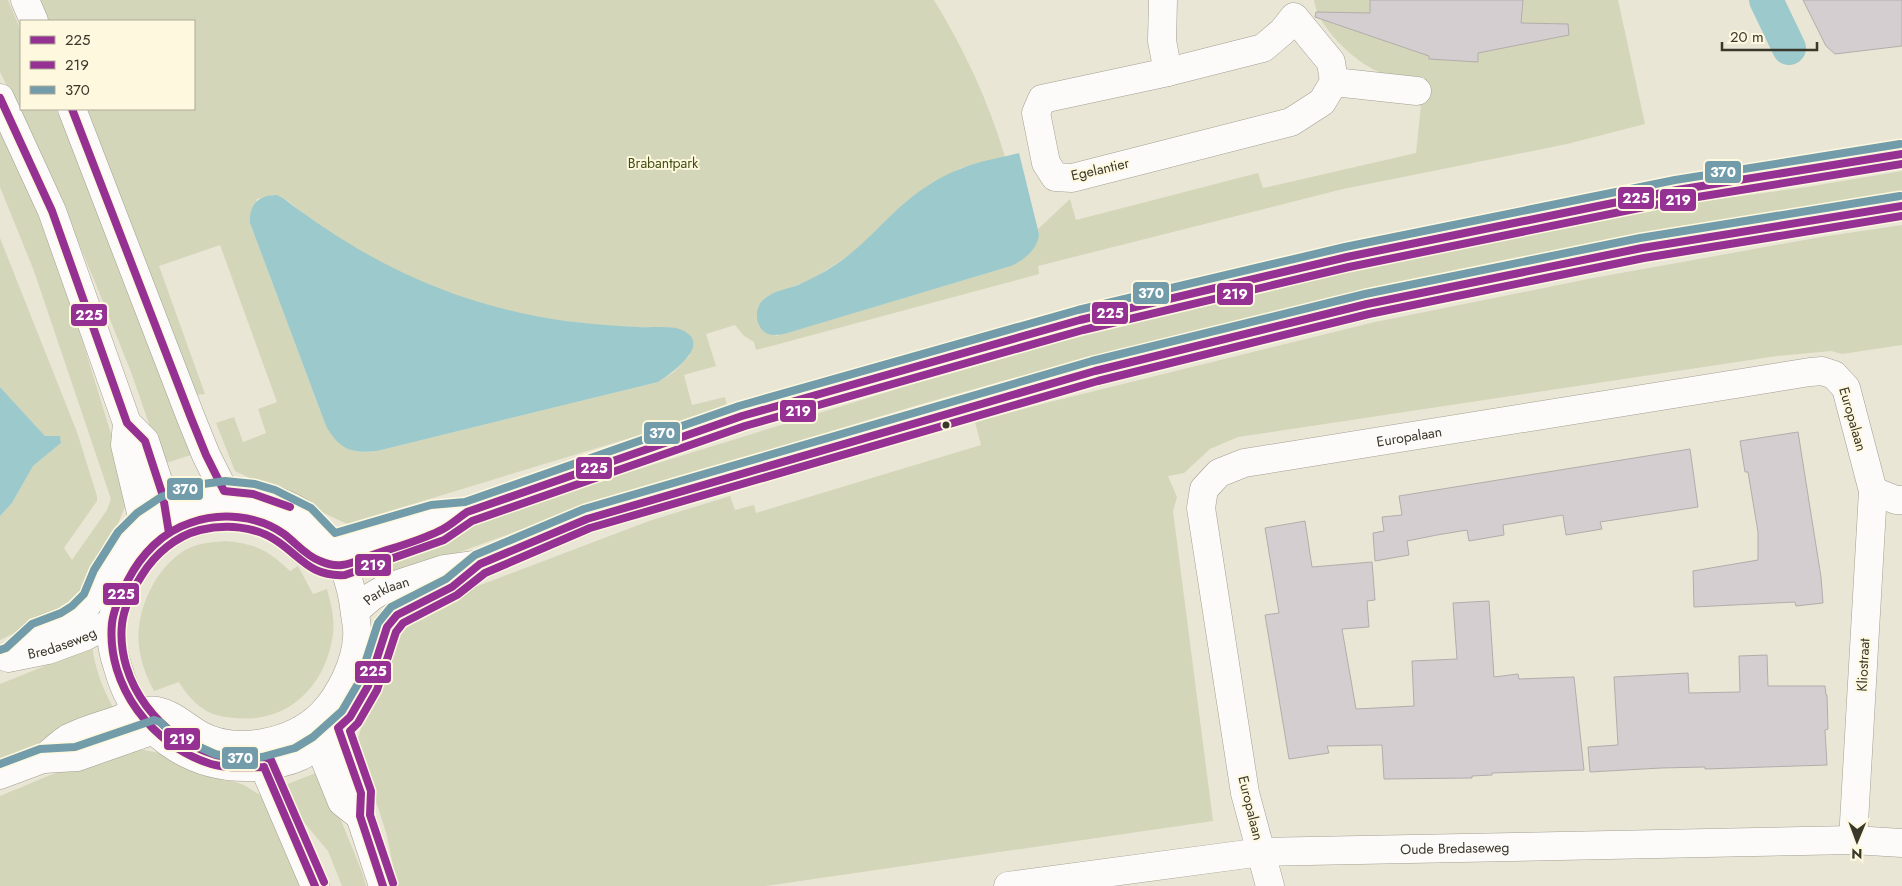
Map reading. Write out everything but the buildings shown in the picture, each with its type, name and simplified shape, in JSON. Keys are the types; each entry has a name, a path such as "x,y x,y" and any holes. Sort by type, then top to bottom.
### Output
{"street":[{"path":"25,0 34,20"},
{"path":"1163,0 1162,41 1168,72"},
{"name":"Egelantier","path":"1296,9 1331,62 1334,82 1322,102 1291,122 1072,178 1055,177 1046,163 1036,113 1042,99 1168,72 1263,48 1283,31 1296,9"},
{"path":"1334,82 1417,91"},
{"path":"0,98 52,211 127,423 125,445 154,514 169,533"},
{"path":"72,110 206,456 224,491"},
{"path":"323,731 300,756 264,766 232,768 212,764 169,744 146,721 126,692 111,639 112,622 119,599 139,560 152,546 169,533 197,520 238,517 258,520 281,532 315,561 329,566 337,555 440,531 466,512 742,416 1080,320 1347,257 1667,192 1902,154"},
{"name":"Parklaan","path":"354,611 386,588 444,569 480,564 587,519 1095,371 1367,304 1642,248 1902,206"},
{"name":"Europalaan","path":"1270,886 1245,793 1201,508 1204,489 1220,473 1244,463 1822,371 1834,375 1846,388 1873,491"},
{"path":"154,514 199,494 224,491 252,494 289,507 305,516 337,555 349,584 357,636 354,655 349,668 334,697 322,714 323,731 361,793 360,816 383,886"},
{"path":"1873,491 1896,500 1902,500"},
{"name":"Kliostraat","path":"1853,840 1873,491"},
{"name":"Bredaseweg","path":"5,659 38,632 65,622 78,614 92,600 103,574 126,537 154,514"},
{"name":"Parklaan","path":"323,731 350,717 368,686 387,627 397,615 452,587 480,564"},
{"name":"Bredaseweg","path":"5,659 48,650 86,636 112,622"},
{"path":"0,775 43,759 68,738 146,721 157,711 166,714 201,736 234,744 254,745 291,735 323,731"},
{"path":"264,766 315,886"},
{"name":"Oude Bredaseweg","path":"1008,886 1262,852 1853,840 1902,843"}],"green space":[{"path":"0,0 8,0 20,29 20,110 56,110 85,173 176,407 191,455 163,464 131,372 95,282 47,168 0,72"},
{"name":"Brabantpark","path":"36,0 934,0 956,37 975,76 999,136 1005,157 961,168 935,181 901,207 869,239 847,257 810,280 768,296 758,307 776,336 1011,266 1039,234 1038,229 1070,199 1076,220 1258,173 1263,188 1416,153 1424,77 1388,75 1365,65 1342,46 1323,23 1314,0 1618,0 1645,124 1567,144 1343,189 1038,266 1039,274 756,350 754,342 744,336 735,325 706,334 716,366 684,375 692,405 725,397 727,406 640,435 347,524 235,471 216,423 234,417 243,442 266,433 258,409 277,402 220,245 159,266 205,394 194,395 79,110 195,110 195,20 44,20","holes":["274,195 280,196 349,245 409,277 444,291 518,313 555,320 631,327 669,327 690,355 674,372 658,382 377,451 359,452 347,448 326,426 250,223 257,199"]},
{"path":"0,121 52,241 126,483 126,504 118,524 103,546 75,598 65,608 0,640 0,516 12,503 33,466 61,443 60,436 45,436 0,387 0,238 77,432 97,496 97,501 64,548 72,560 107,510 111,499 34,271 0,187"},
{"path":"1902,171 1902,194 1246,320 1010,379 775,448 520,530 374,581 370,569 487,519 613,477 910,385 1071,339 1358,270 1697,202 1807,187"},
{"path":"1902,225 1902,345 1842,354 1831,351 1777,356 1238,437 1210,449 1184,473 1168,476 1177,497 1173,511 1213,821 766,886 397,886 387,836 356,745 397,633 414,614 462,592 649,521 730,496 735,510 754,505 756,513 981,445 975,422 1054,401 1375,322 1593,278 1821,237"},
{"path":"226,541 246,544 261,549 290,571 298,566 313,594 327,589 332,611 333,634 329,653 322,670 313,685 301,698 287,708 271,715 253,718 234,718 213,714 195,702 179,682 154,691 141,659 139,647 140,620 149,592 164,568 185,550 200,544"},
{"path":"92,647 101,681 116,712 0,759 0,684"},
{"path":"144,750 160,753 244,785 265,798 301,886 0,886 0,796 70,767 107,756"},
{"path":"321,771 366,886 342,886 328,851 297,814 285,785"}],"water":[{"path":"1019,153 1039,234 1033,249 1021,261 1011,266 784,334 768,334 762,330 758,322 757,312 763,300 775,292 803,283 844,259 907,201 928,185 967,166"},
{"path":"271,195 277,195 348,243 416,279 451,293 488,305 566,321 620,326 676,328 688,333 693,340 693,347 689,355 674,371 658,382 377,451 360,452 347,448 336,440 326,426 250,223 251,211 256,202"},
{"path":"0,387 45,436 60,436 61,443 33,466 12,503 0,516"}],"waterway":[{"path":"1766,0 1789,48"}],"transit line":[{"name":"225","path":"0,98 52,211 127,423 145,441 163,496 169,533"},
{"name":"225","path":"72,110 191,418 206,455 224,491 253,494 290,507"},
{"name":"370","path":"0,650 6,648 32,624 61,613 72,606 84,594 94,570 118,532 137,513 161,497 196,485 225,481 255,484 275,490 311,508 335,533 431,505 465,502 739,406 1078,310 1345,247 1675,180 1900,144"},
{"name":"225","path":"264,767 217,766 190,755 170,743 153,728 138,710 125,691 117,669 112,646 112,623 120,596 133,571 146,553 170,532 190,523 214,517 251,519 284,534 315,559 331,564 346,564 431,535 467,512 742,416 1080,320 1347,257 1677,190 1902,154"},
{"name":"219","path":"324,882 271,760 265,757 216,755 196,747 177,736 146,706 126,667 122,646 122,624 132,592 153,560 175,541 191,533 220,527 250,529 277,541 315,570 333,575 345,575 444,540 472,521 745,426 1083,330 1349,267 1679,200 1902,164"},
{"name":"370","path":"0,764 40,749 75,747 154,720 160,722 175,736 215,754 233,758 262,757 295,748 313,737 342,711 359,682 378,623 391,607 446,579 475,555 584,509 1092,361 1365,294 1640,238 1900,196"},
{"name":"225","path":"383,886 360,816 361,793 338,728 350,717 368,686 387,627 397,615 452,587 480,564 587,519 1095,371 1367,304 1642,248 1902,206"},
{"name":"219","path":"393,883 370,815 371,791 350,731 358,723 377,690 396,632 403,623 457,595 485,573 590,528 1098,381 1369,314 1644,258 1902,216"},
{"name":"225","path":"264,767 315,886"}]}
